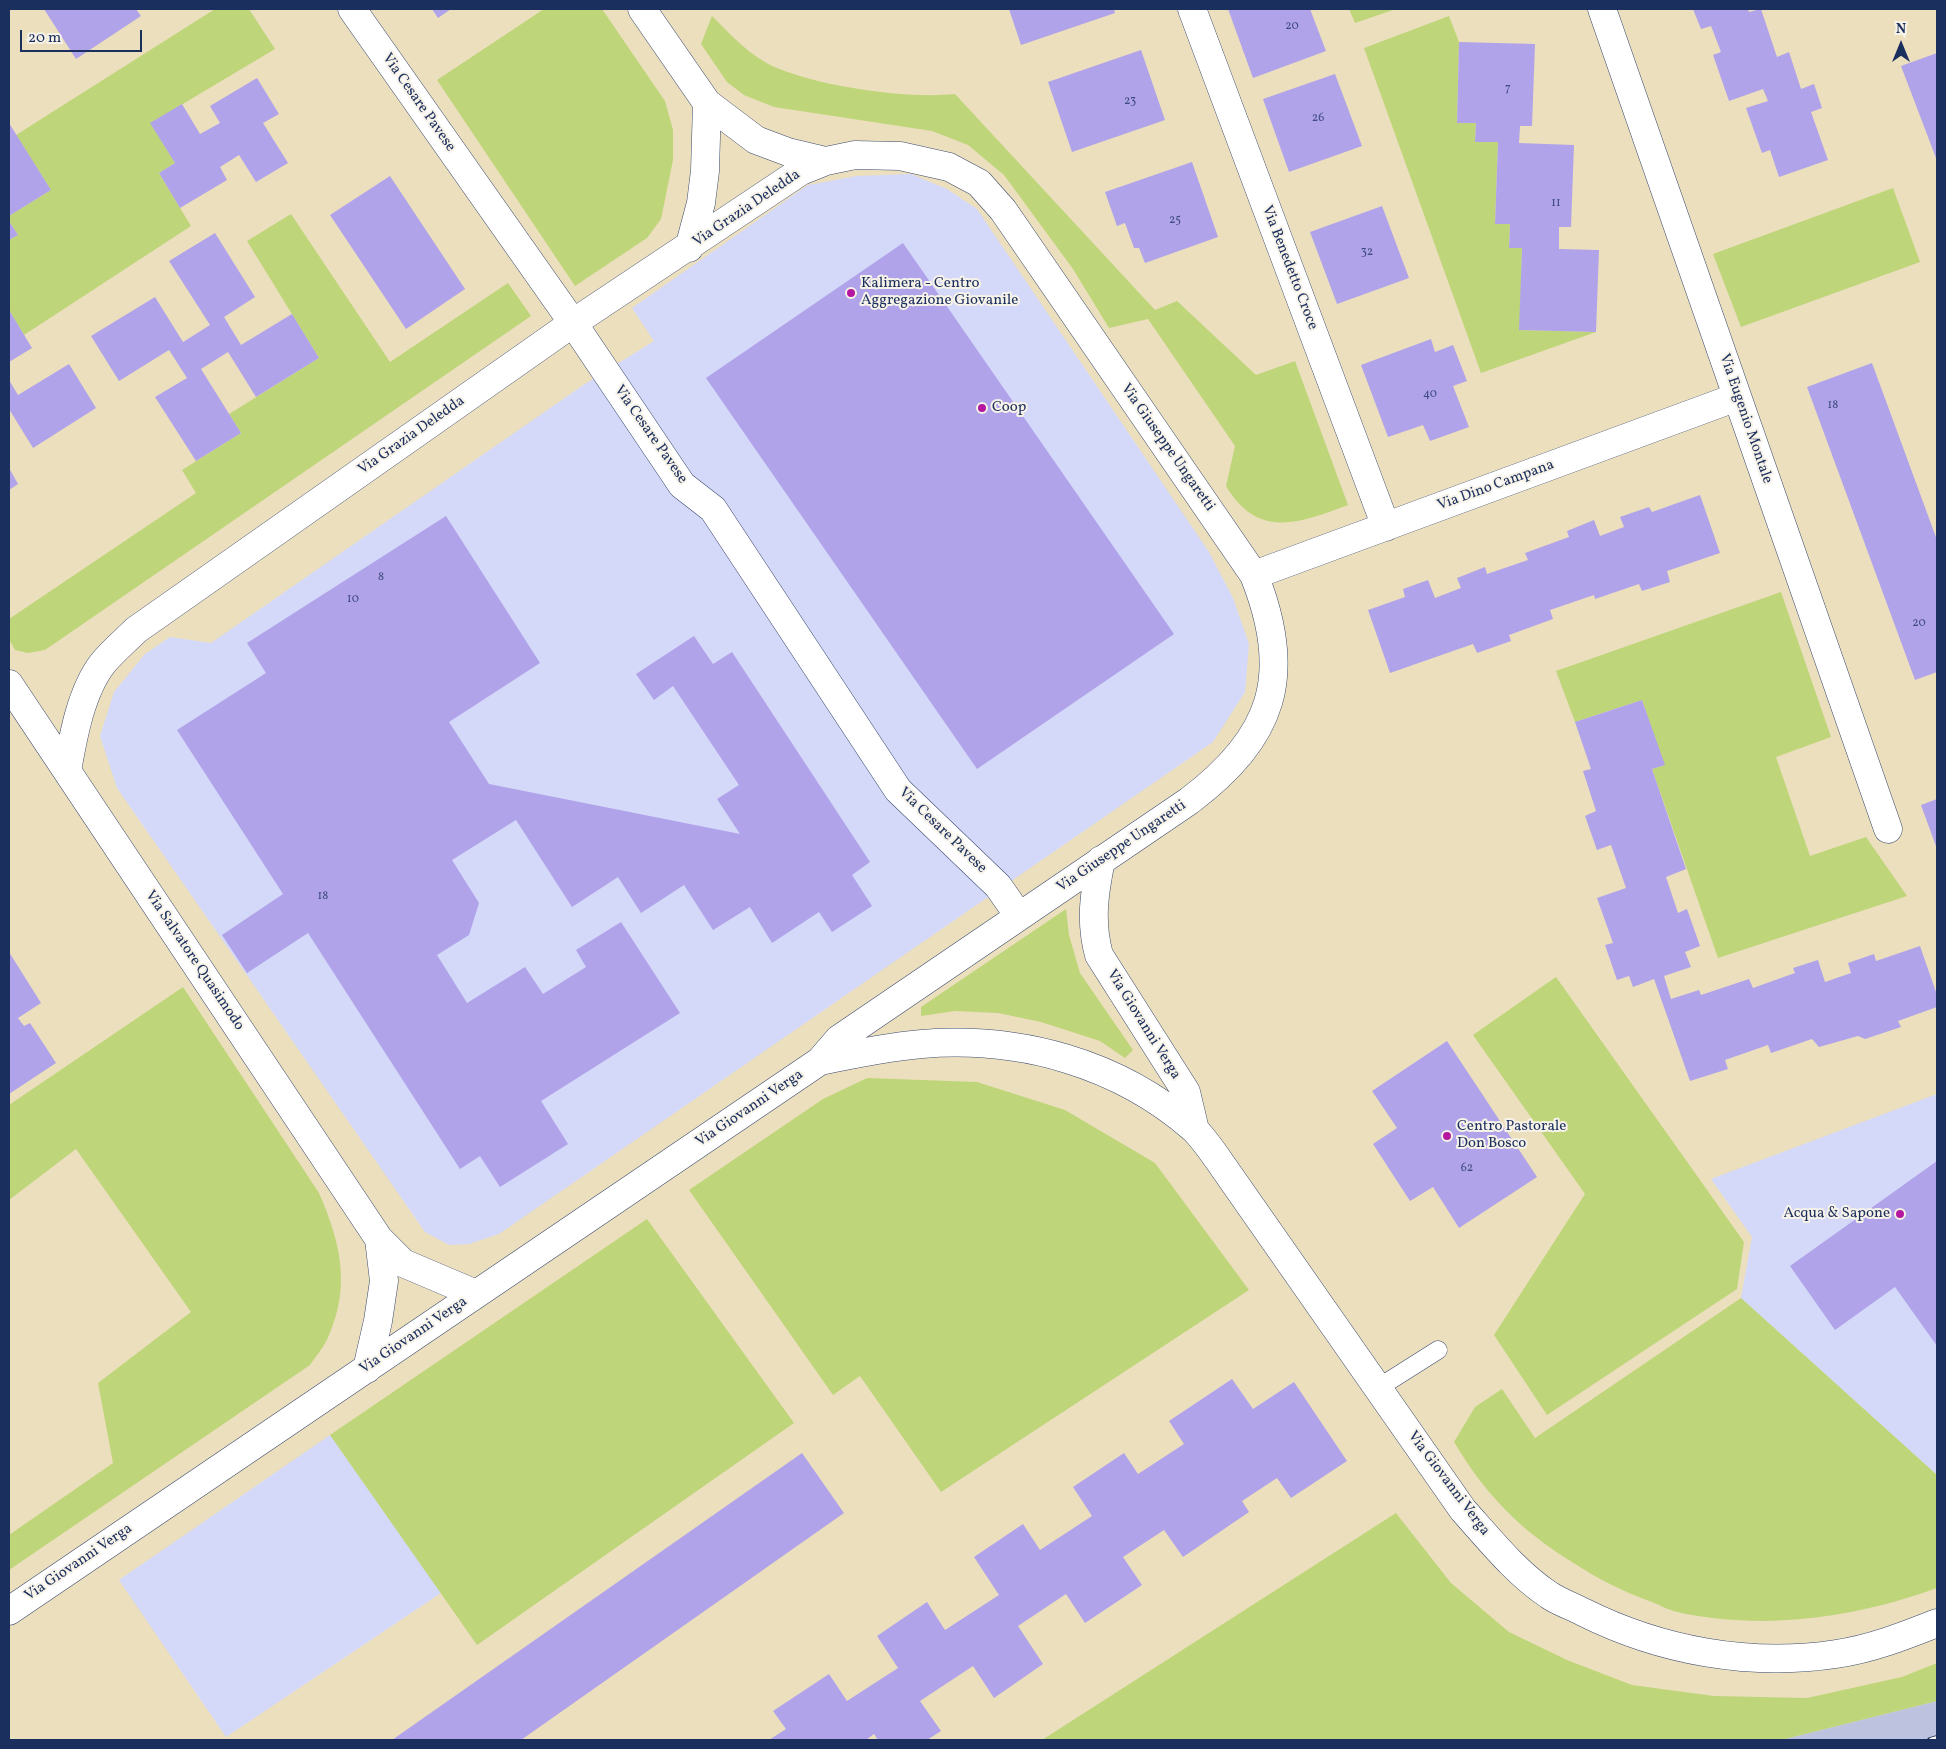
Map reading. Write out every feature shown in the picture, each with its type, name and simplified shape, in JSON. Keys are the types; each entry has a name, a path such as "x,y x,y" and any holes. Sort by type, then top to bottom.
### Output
{"street":[{"name":"Via Cesare Pavese","path":"352,9 573,323 682,485 713,509 898,790 998,886 1019,916"},
{"name":"Via Giuseppe Ungaretti","path":"642,9 707,104 756,140 788,152 826,161 855,155 900,156 949,167 979,183 1003,210 1254,575 1271,626 1274,654 1273,688 1261,724 1236,761 1215,782 1019,916"},
{"name":"Via Benedetto Croce","path":"1192,9 1386,526"},
{"name":"Via Eugenio Montale","path":"1602,9 1888,829"},
{"path":"689,248 701,203 705,171 707,104"},
{"name":"Via Grazia Deledda","path":"67,771 74,731 86,694 102,665 136,630 573,323 689,248 801,172 826,161"},
{"name":"Via Dino Campana","path":"1254,575 1737,397"},
{"name":"Via Salvatore Quasimodo","path":"9,684 380,1239 403,1263 476,1294"},
{"name":"Via Giovanni Verga","path":"1101,860 1093,914 1094,935 1099,955 1186,1092 1195,1130"},
{"name":"Via Giovanni Verga","path":"9,1611 820,1061 839,1039 1019,916"},
{"name":"Via Giovanni Verga","path":"820,1061 921,1044 974,1043 1024,1047 1114,1075 1159,1102 1195,1130 1224,1168 1463,1510 1505,1557 1549,1595 1614,1628 1677,1648 1733,1656 1788,1659 1837,1654 1875,1646 1937,1623"},
{"name":"Via Salvatore Quasimodo","path":"367,1368 378,1321 384,1282 380,1239"}],"lane":[{"path":"1378,1388 1438,1350"}],"shaded area":[{"path":"911,174 947,189 977,209 1209,552 1233,598 1249,644 1245,692 1213,742 499,1234 469,1244 449,1245 425,1232 117,788 100,736 114,692 145,654 170,637 211,643 582,386 654,341 632,308 808,185 857,176"},
{"path":"1937,1094 1937,1475 1741,1298 1752,1237 1711,1179"},
{"path":"330,1435 441,1593 226,1737 119,1580"},
{"path":"1937,1701 1937,1740 1781,1740"}],"green space":[{"path":"215,9 249,9 275,49 151,123 175,163 159,173 191,226 24,335 9,310 9,240 18,235 9,221 9,216 51,190 16,135"},
{"path":"544,9 602,9 665,101 673,130 673,160 661,219 647,238 575,286 437,80"},
{"path":"1349,9 1396,9 1355,23"},
{"path":"712,16 742,45 759,58 768,64 796,75 841,86 890,93 913,95 955,94 1155,310 1177,301 1256,375 1295,361 1348,505 1297,521 1281,522 1266,520 1252,514 1238,503 1226,486 1235,446 1148,319 1109,328 1073,269 1004,175 968,145 932,131 774,107 744,95 727,82 701,44"},
{"path":"1449,16 1459,42 1457,122 1476,123 1475,142 1498,142 1495,224 1510,224 1509,247 1522,248 1520,330 1596,332 1481,373 1364,48"},
{"path":"1893,188 1920,262 1741,327 1713,254"},
{"path":"291,214 390,362 508,283 531,316 45,650 28,653 15,650 9,639 9,619 196,493 182,470 241,433 229,414 319,358 247,241"},
{"path":"1781,592 1831,737 1776,757 1810,856 1866,837 1907,896 1718,958 1652,769 1664,765 1642,700 1575,722 1556,671"},
{"path":"1066,909 1069,935 1080,973 1133,1050 1125,1058 1100,1041 1041,1022 998,1013 955,1011 921,1016 921,1007"},
{"path":"1556,977 1744,1242 1737,1289 1547,1415 1494,1335 1585,1194 1473,1035"},
{"path":"183,987 319,1193 333,1228 340,1263 340,1298 336,1317 325,1343 310,1365 9,1570 9,1535 113,1463 98,1383 191,1312 76,1149 9,1200 9,1105"},
{"path":"867,1078 977,1082 1065,1110 1155,1163 1249,1290 941,1492 860,1376 833,1395 689,1190 823,1099"},
{"path":"647,1219 794,1423 477,1645 330,1435"},
{"path":"1741,1298 1937,1475 1937,1588 1874,1607 1841,1614 1776,1621 1710,1618 1674,1611 1628,1593 1600,1579 1553,1550 1536,1537 1505,1510 1491,1494 1454,1442 1475,1407 1502,1389 1535,1438"},
{"path":"1396,1513 1451,1583 1509,1632 1567,1660 1632,1685 1714,1696 1807,1698 1902,1677 1937,1663 1937,1701 1781,1740 1042,1740"}],"building":[{"path":"44,9 136,9 141,16 76,59"},
{"path":"432,9 451,9 438,18"},
{"path":"1009,9 1114,9 1115,13 1021,45"},
{"path":"1228,9 1310,9 1326,51 1253,78"},
{"path":"1693,9 1748,9 1749,12 1761,9 1777,57 1789,52 1801,89 1814,84 1822,108 1811,112 1828,160 1779,177 1770,150 1762,153 1746,108 1768,101 1763,89 1729,101 1713,55 1721,52 1711,26 1701,29"},
{"path":"1459,42 1535,44 1532,126 1520,126 1519,143 1574,145 1571,227 1559,227 1559,249 1599,250 1596,332 1519,330 1522,248 1509,248 1510,224 1495,224 1498,142 1475,142 1476,123 1457,123"},
{"path":"1141,50 1165,120 1072,152 1048,82"},
{"path":"1937,53 1937,157 1936,158 1901,66"},
{"path":"1335,74 1362,146 1289,172 1263,99"},
{"path":"257,78 279,114 263,123 288,163 256,182 239,155 220,167 227,180 180,208 159,173 175,163 150,123 182,104 200,134 220,123 210,106"},
{"path":"9,123 51,190 9,216"},
{"path":"1192,162 1218,237 1145,263 1139,248 1134,248 1125,223 1117,226 1105,192"},
{"path":"390,176 465,289 406,329 330,215"},
{"path":"1382,206 1409,278 1337,304 1310,232"},
{"path":"9,221 18,235 9,240"},
{"path":"215,233 255,297 224,317 241,345 292,314 319,358 256,397 228,352 201,369 241,433 196,461 155,397 187,378 169,350 119,381 91,336 155,297 183,342 210,325 169,261"},
{"path":"903,243 1174,634 977,769 706,378"},
{"path":"9,310 32,348 9,362"},
{"path":"1431,339 1435,352 1453,345 1467,381 1453,386 1469,427 1430,441 1423,425 1388,437 1361,365"},
{"path":"1872,363 1937,540 1937,672 1915,680 1807,387"},
{"path":"69,364 96,408 33,448 9,409 9,380 18,395"},
{"path":"9,468 18,484 9,490"},
{"path":"1700,495 1720,553 1667,571 1670,582 1642,591 1639,584 1595,599 1594,595 1550,610 1553,619 1509,635 1511,641 1477,653 1473,644 1390,673 1368,610 1405,597 1403,589 1428,580 1435,598 1461,588 1457,578 1485,567 1487,574 1528,560 1525,553 1569,537 1567,531 1594,520 1600,536 1624,527 1620,517 1649,507 1652,512"},
{"path":"446,516 540,663 449,722 489,784 740,834 717,799 739,785 673,686 654,700 636,674 694,636 713,664 732,652 870,862 852,875 872,906 832,932 819,912 772,943 750,907 713,930 684,885 641,913 618,877 572,907 516,820 452,860 479,903 469,935 437,955 467,1003 525,967 543,994 586,967 576,950 621,922 680,1013 541,1101 568,1144 500,1187 480,1156 460,1169 308,933 247,973 222,935 283,894 177,730 266,673 247,643"},
{"path":"1642,700 1665,765 1652,769 1686,869 1666,877 1678,913 1687,909 1700,946 1685,952 1691,967 1664,976 1671,999 1699,990 1701,995 1749,979 1753,988 1795,973 1793,968 1818,960 1825,982 1851,973 1848,963 1874,954 1876,961 1920,946 1937,995 1937,1007 1898,1021 1901,1027 1865,1039 1858,1036 1819,1047 1812,1039 1771,1053 1768,1045 1725,1060 1728,1069 1690,1081 1654,979 1633,987 1629,976 1617,980 1605,945 1613,943 1597,898 1626,888 1611,845 1597,850 1585,816 1596,811 1583,771 1591,769 1575,722"},
{"path":"1937,799 1937,849 1921,805"},
{"path":"9,952 41,1003 18,1018 24,1026 30,1023 56,1063 9,1094"},
{"name":"Centro Pastorale Don Bosco","path":"1447,1041 1537,1177 1459,1228 1433,1187 1410,1201 1373,1144 1397,1128 1372,1091"},
{"name":"Acqua & Sapone","path":"1937,1161 1937,1346 1895,1287 1835,1330 1790,1266"},
{"path":"1232,1379 1253,1409 1294,1382 1347,1461 1291,1498 1277,1478 1242,1501 1249,1512 1183,1557 1164,1530 1123,1557 1142,1585 1085,1623 1066,1594 1018,1626 1043,1664 994,1698 973,1666 920,1701 941,1731 927,1740 878,1740 874,1734 866,1740 769,1740 786,1729 773,1711 829,1674 847,1701 898,1668 877,1636 927,1602 945,1630 999,1595 974,1557 1023,1524 1040,1550 1092,1516 1073,1487 1124,1453 1138,1474 1184,1444 1169,1421"},
{"path":"802,1453 844,1513 521,1740 392,1740"}],"railway":[{"path":"1930,1740 1937,1738"}],"place":[{"name":"Kalimera - Centro Aggregazione Giovanile","path":"851,293"},
{"name":"Coop","path":"982,408"},
{"name":"Centro Pastorale Don Bosco","path":"1447,1136"},
{"name":"Acqua & Sapone","path":"1900,1214"}]}
